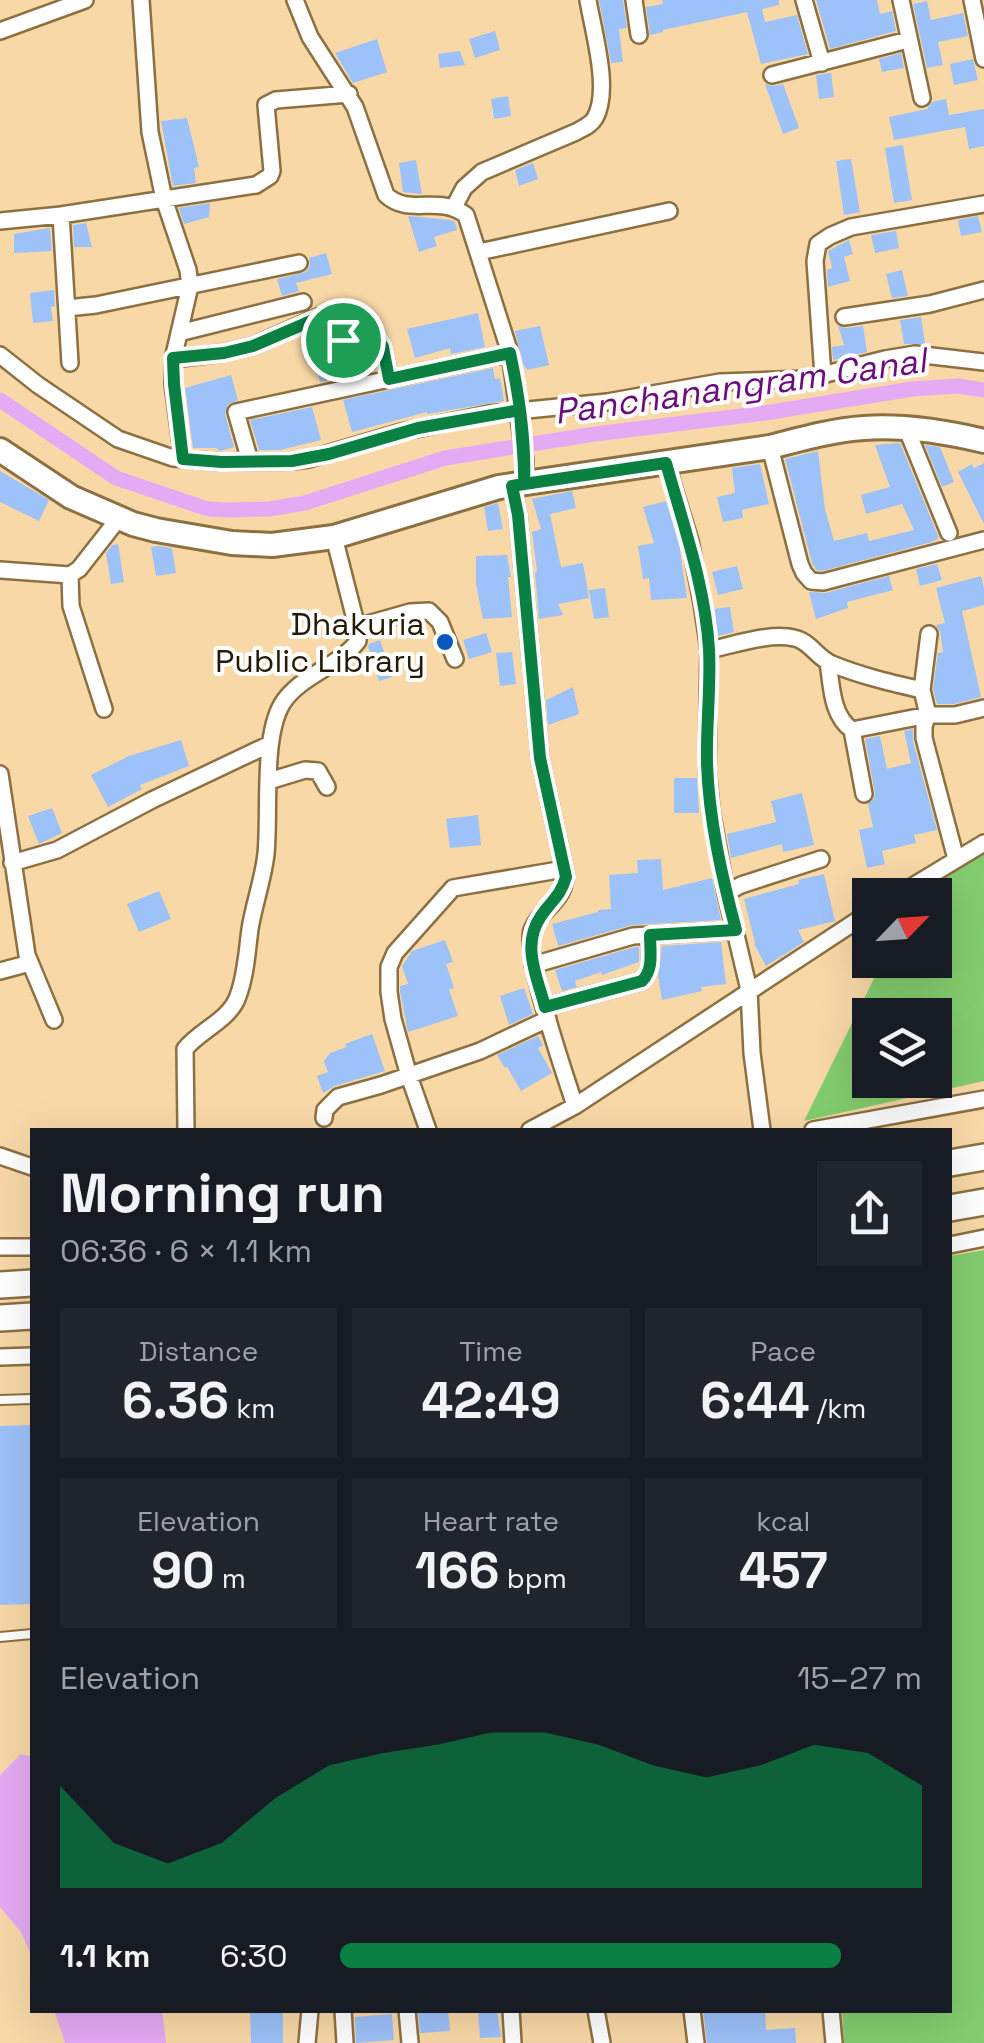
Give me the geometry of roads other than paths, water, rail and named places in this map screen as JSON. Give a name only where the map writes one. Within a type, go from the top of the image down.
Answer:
[{"type":"main road","points":[[952,1163],[984,1157]]},
{"type":"main road","points":[[952,1208],[984,1202]]},
{"type":"main road","points":[[0,1285],[30,1283]]},
{"type":"main road","points":[[0,1318],[30,1316]]},
{"type":"street","points":[[0,31],[85,0]]},
{"type":"street","points":[[141,0],[150,132],[164,199],[190,286],[173,358],[183,459]]},
{"type":"street","points":[[296,0],[310,37],[349,94],[386,195],[405,206],[440,204],[454,206],[466,214],[510,353],[520,419],[518,515],[540,758],[566,877],[561,893],[532,930],[530,947],[574,1106]]},
{"type":"street","points":[[454,206],[472,178],[576,132],[596,116],[602,80],[588,0]]},
{"type":"street","points":[[634,0],[639,35]]},
{"type":"street","points":[[804,0],[822,63]]},
{"type":"street","points":[[900,0],[922,98]]},
{"type":"street","points":[[972,0],[984,59]]},
{"type":"street","points":[[772,74],[908,40]]},
{"type":"street","points":[[0,221],[256,185],[265,181],[272,170],[266,105],[276,100],[349,94]]},
{"type":"street","points":[[823,376],[818,244],[851,228],[984,204]]},
{"type":"street","points":[[479,252],[669,211]]},
{"type":"street","points":[[61,215],[70,363]]},
{"type":"street","points":[[67,308],[299,263]]},
{"type":"street","points":[[844,318],[930,304],[984,290]]},
{"type":"street","points":[[178,333],[303,302]]},
{"type":"street","points":[[173,358],[253,346],[318,318],[324,320],[334,339],[374,333],[383,347],[389,379]]},
{"type":"street","points":[[250,461],[236,412],[510,353]]},
{"type":"street","points":[[0,355],[118,438],[183,459],[250,461],[309,458],[401,432],[520,419],[720,382],[823,376],[915,354],[984,362]]},
{"type":"street","points":[[0,450],[71,497],[119,518],[156,530],[232,543],[272,545],[334,537],[520,477],[666,463],[866,428],[943,433],[984,441]]},
{"type":"street","points":[[907,430],[949,533]]},
{"type":"street","points":[[770,446],[800,564],[811,581],[824,582],[984,540]]},
{"type":"street","points":[[666,463],[690,541],[709,650],[707,768],[726,894],[749,990],[762,1128]]},
{"type":"street","points":[[0,570],[70,575],[119,518]]},
{"type":"street","points":[[186,1128],[185,1049],[238,999],[266,858],[270,744],[280,708],[290,694],[348,653],[358,641],[334,537]]},
{"type":"street","points":[[70,575],[71,606],[104,709]]},
{"type":"street","points":[[357,627],[410,612],[429,611],[440,622],[455,658]]},
{"type":"street","points":[[929,634],[922,690],[928,715],[924,738],[956,859]]},
{"type":"street","points":[[709,650],[774,637],[794,638],[806,643],[828,663],[922,690]]},
{"type":"street","points":[[828,663],[837,713],[852,730],[864,794]]},
{"type":"street","points":[[852,730],[984,708]]},
{"type":"street","points":[[12,863],[56,850],[270,744]]},
{"type":"street","points":[[269,780],[305,770],[318,771],[327,787]]},
{"type":"street","points":[[0,774],[27,955],[54,1020]]},
{"type":"street","points":[[925,878],[984,843]]},
{"type":"street","points":[[726,894],[741,885],[821,859]]},
{"type":"street","points":[[427,1128],[393,1019],[388,967],[400,946],[453,888],[564,870]]},
{"type":"street","points":[[534,1128],[574,1106],[852,924]]},
{"type":"street","points":[[534,965],[615,940],[736,930]]},
{"type":"street","points":[[324,1118],[325,1110],[338,1097],[480,1051],[547,1013],[642,981],[650,968],[650,935]]},
{"type":"street","points":[[0,971],[30,963]]},
{"type":"street","points":[[824,1128],[984,1099]]},
{"type":"street","points":[[0,1156],[30,1166]]},
{"type":"street","points":[[952,1245],[984,1238]]},
{"type":"street","points":[[0,1248],[30,1247]]},
{"type":"street","points":[[0,1357],[30,1356]]},
{"type":"street","points":[[307,2043],[310,2013]]},
{"type":"street","points":[[344,2013],[345,2043]]},
{"type":"street","points":[[408,2013],[410,2043]]},
{"type":"street","points":[[511,2013],[513,2043]]},
{"type":"street","points":[[597,2013],[602,2043]]},
{"type":"street","points":[[692,2013],[696,2043]]},
{"type":"street","points":[[831,2013],[834,2043]]},
{"type":"lane","points":[[0,1400],[30,1399]]},
{"type":"lane","points":[[0,1637],[30,1634]]},
{"type":"waterway","name":"Panchanangram Canal","points":[[0,400],[116,478],[208,509],[227,510],[305,503],[445,458],[595,434],[765,413],[912,389],[958,386],[984,390]]},
{"type":"place","name":"Dhakuria Public Library","points":[[445,642]]}]
